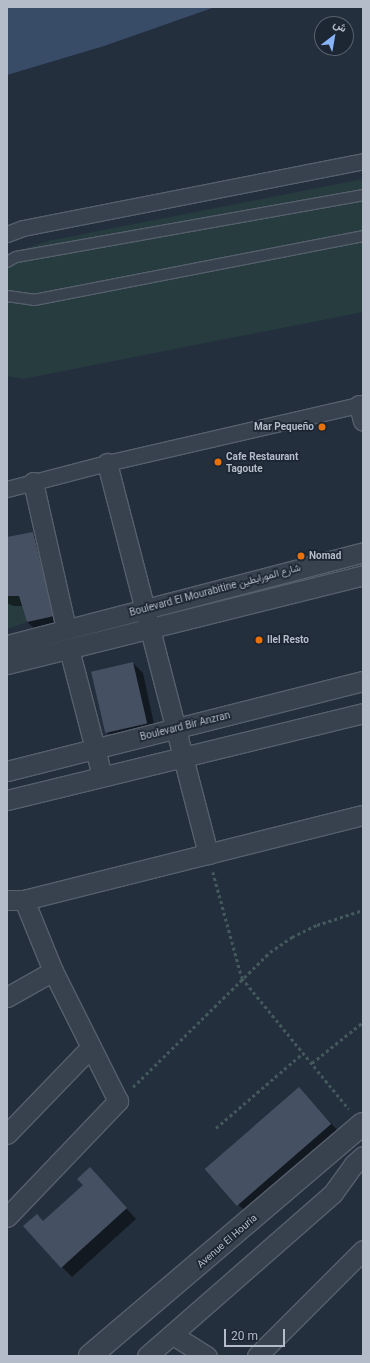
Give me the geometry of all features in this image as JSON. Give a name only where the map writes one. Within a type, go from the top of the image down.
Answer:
[{"type":"street","points":[[7,234],[23,228],[363,161]]},
{"type":"street","points":[[7,489],[107,463],[361,413]]},
{"type":"street","points":[[107,463],[143,608],[184,755],[208,854]]},
{"type":"street","points":[[33,482],[66,628]]},
{"type":"street","name":"Boulevard El Mourabitine شارع المورابطين","points":[[7,645],[66,628],[363,552]]},
{"type":"street","name":"Boulevard El Mourabitine شارع المورابطين","points":[[7,664],[149,630],[363,575]]},
{"type":"street","points":[[69,649],[102,776]]},
{"type":"street","name":"Boulevard Bir Anzran","points":[[7,771],[363,681]]},
{"type":"street","points":[[7,800],[184,755],[363,713]]},
{"type":"street","points":[[7,1217],[118,1101],[15,900],[363,815]]},
{"type":"street","points":[[7,997],[52,971]]},
{"type":"street","points":[[7,1134],[91,1047]]},
{"type":"street","name":"Avenue El Houria","points":[[90,1356],[362,1124]]},
{"type":"street","points":[[147,1356],[333,1193],[353,1165],[363,1156]]},
{"type":"street","points":[[257,1356],[363,1250]]},
{"type":"street","points":[[173,1334],[208,1356]]},
{"type":"lane","points":[[7,262],[16,257],[363,196]]},
{"type":"lane","points":[[7,296],[34,300],[363,236]]},
{"type":"path","points":[[208,854],[242,978],[362,1124]]},
{"type":"path","points":[[118,1101],[175,1047],[242,978],[270,952],[317,925],[363,910]]},
{"type":"path","points":[[312,1063],[363,1022]]},
{"type":"path","points":[[216,1128],[304,1053]]},
{"type":"green space","points":[[363,179],[363,312],[23,379],[7,376],[7,254],[48,241]]},
{"type":"green space","points":[[7,596],[19,596],[27,622],[7,629]]},
{"type":"water","points":[[7,7],[215,7],[104,46],[7,75]]},
{"type":"building","points":[[33,532],[54,616],[27,622],[19,596],[7,596],[7,537]]},
{"type":"building","points":[[133,662],[147,723],[105,733],[91,672]]},
{"type":"building","points":[[299,1087],[331,1124],[237,1206],[205,1169]]},
{"type":"building","points":[[90,1167],[127,1208],[61,1268],[23,1226],[37,1214],[43,1221],[83,1185],[77,1179]]},
{"type":"place","name":"Mar Pequeño","points":[[322,427]]},
{"type":"place","name":"Cafe Restaurant Tagoute","points":[[218,462]]},
{"type":"place","name":"Nomad","points":[[301,556]]},
{"type":"place","name":"Ilel Resto","points":[[259,640]]}]
